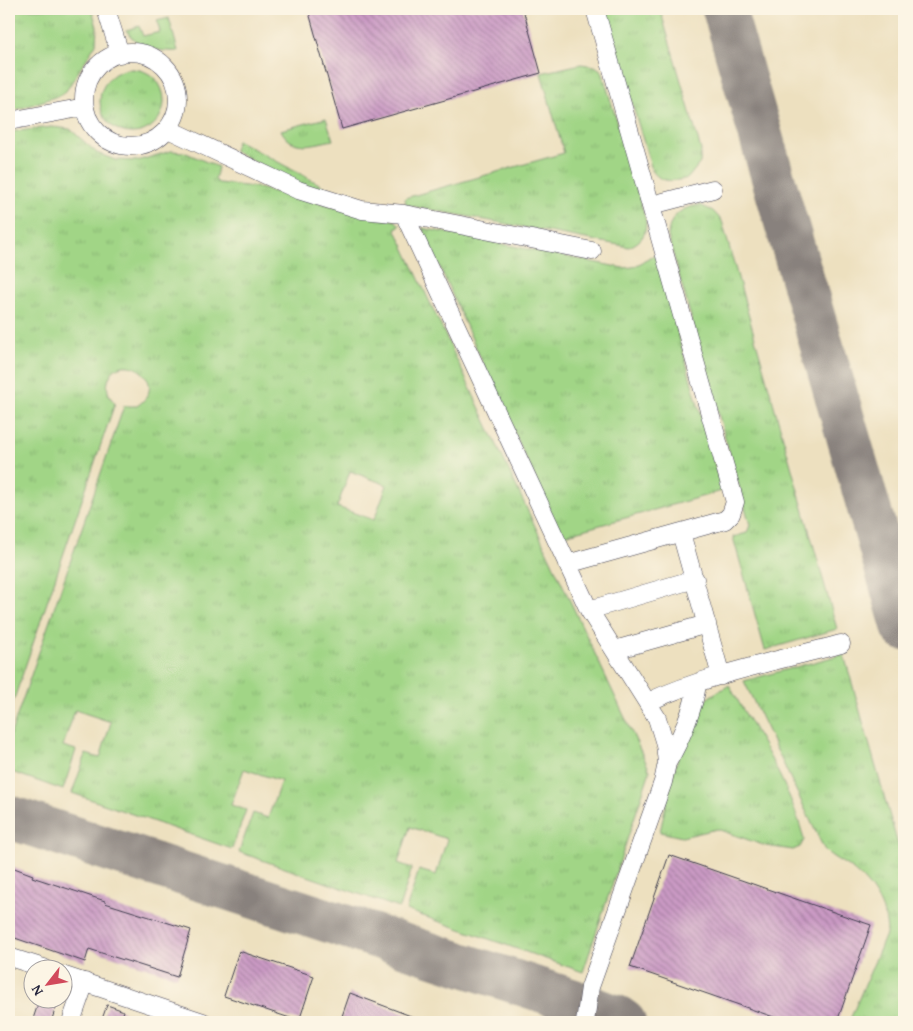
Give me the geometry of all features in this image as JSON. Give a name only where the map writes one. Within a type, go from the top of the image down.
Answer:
[{"type":"street","points":[[106,9],[120,54]]},
{"type":"street","points":[[567,564],[725,520],[731,514],[735,502],[595,9]]},
{"type":"street","points":[[130,53],[151,57],[164,66],[173,79],[178,100],[173,120],[168,129],[146,144],[130,146],[119,145],[109,141],[93,126],[85,107],[86,87],[95,70],[110,58],[120,54],[130,53]]},
{"type":"street","points":[[9,121],[85,107]]},
{"type":"street","points":[[168,129],[298,190],[362,210],[404,214],[592,251]]},
{"type":"street","points":[[652,205],[713,189]]},
{"type":"street","points":[[404,214],[589,610],[648,702],[661,729],[666,762],[663,782],[590,987],[585,1022]]},
{"type":"street","points":[[681,533],[721,676]]},
{"type":"street","points":[[589,610],[695,579]]},
{"type":"street","points":[[615,650],[707,624]]},
{"type":"street","points":[[648,702],[672,691],[721,676],[841,644]]},
{"type":"street","points":[[666,762],[677,746],[689,710],[695,700],[697,684]]},
{"type":"street","points":[[9,957],[22,961]]},
{"type":"street","points":[[72,977],[203,1022]]},
{"type":"street","points":[[71,1022],[85,982]]},
{"type":"green space","points":[[9,9],[92,9],[97,27],[96,44],[66,91],[61,95],[12,111],[9,111]]},
{"type":"green space","points":[[604,9],[660,9],[701,150],[700,163],[688,178],[663,179],[659,178],[652,170]]},
{"type":"green space","points":[[169,18],[178,51],[163,51],[149,48],[136,41],[126,30],[139,26],[143,36],[160,32],[157,21]]},
{"type":"green space","points":[[581,64],[595,66],[602,71],[646,221],[644,234],[637,242],[629,247],[406,205],[405,198],[564,153],[541,73]]},
{"type":"green space","points":[[126,69],[138,69],[155,78],[162,89],[164,101],[162,113],[155,124],[138,133],[126,133],[114,128],[105,119],[100,107],[100,95],[105,83],[114,74]]},
{"type":"green space","points":[[326,118],[333,140],[304,145],[297,144],[286,137],[281,130]]},
{"type":"green space","points":[[52,127],[70,129],[97,153],[115,160],[137,161],[171,151],[184,152],[218,167],[215,180],[219,183],[254,187],[396,221],[400,226],[395,228],[650,771],[583,972],[406,910],[419,870],[436,875],[447,839],[410,827],[398,863],[412,868],[399,908],[239,852],[253,813],[268,818],[281,781],[244,769],[231,805],[246,810],[232,849],[72,793],[86,754],[100,758],[111,722],[75,710],[63,746],[76,750],[63,790],[9,771],[9,739],[124,406],[137,406],[147,396],[149,386],[147,378],[131,366],[122,366],[114,371],[108,381],[108,393],[115,403],[9,714],[9,132]],"holes":[[[350,471],[387,485],[374,520],[337,507]]]},
{"type":"green space","points":[[237,140],[336,193],[310,188],[270,170],[234,150]]},
{"type":"green space","points":[[700,205],[713,211],[722,221],[837,629],[765,650],[733,537],[747,533],[750,525],[668,236],[671,223],[677,214],[687,208]]},
{"type":"green space","points":[[422,228],[623,268],[633,267],[656,255],[722,491],[561,536]]},
{"type":"green space","points":[[844,655],[904,866],[904,1022],[849,1022],[887,932],[884,914],[877,897],[866,882],[852,869],[824,849],[744,681]]},
{"type":"green space","points":[[729,685],[772,760],[791,799],[804,840],[800,847],[793,850],[766,846],[717,829],[682,837],[660,832],[677,763],[689,727],[706,700]]},
{"type":"building","points":[[308,9],[523,9],[541,73],[342,129]]},
{"type":"building","points":[[669,855],[871,925],[837,1022],[788,1022],[630,967]]},
{"type":"building","points":[[9,866],[33,875],[32,877],[105,901],[105,903],[191,930],[177,977],[89,949],[85,962],[9,936]]},
{"type":"building","points":[[239,951],[314,976],[299,1021],[224,996]]},
{"type":"building","points":[[350,993],[424,1021],[424,1022],[340,1022]]},
{"type":"building","points":[[107,1005],[124,1011],[120,1022],[101,1022]]},
{"type":"building","points":[[37,1008],[56,1008],[51,1022],[32,1022]]},
{"type":"taxiway","points":[[724,9],[904,629]]},
{"type":"taxiway","points":[[9,817],[574,1001],[617,1017],[624,1022]]}]
